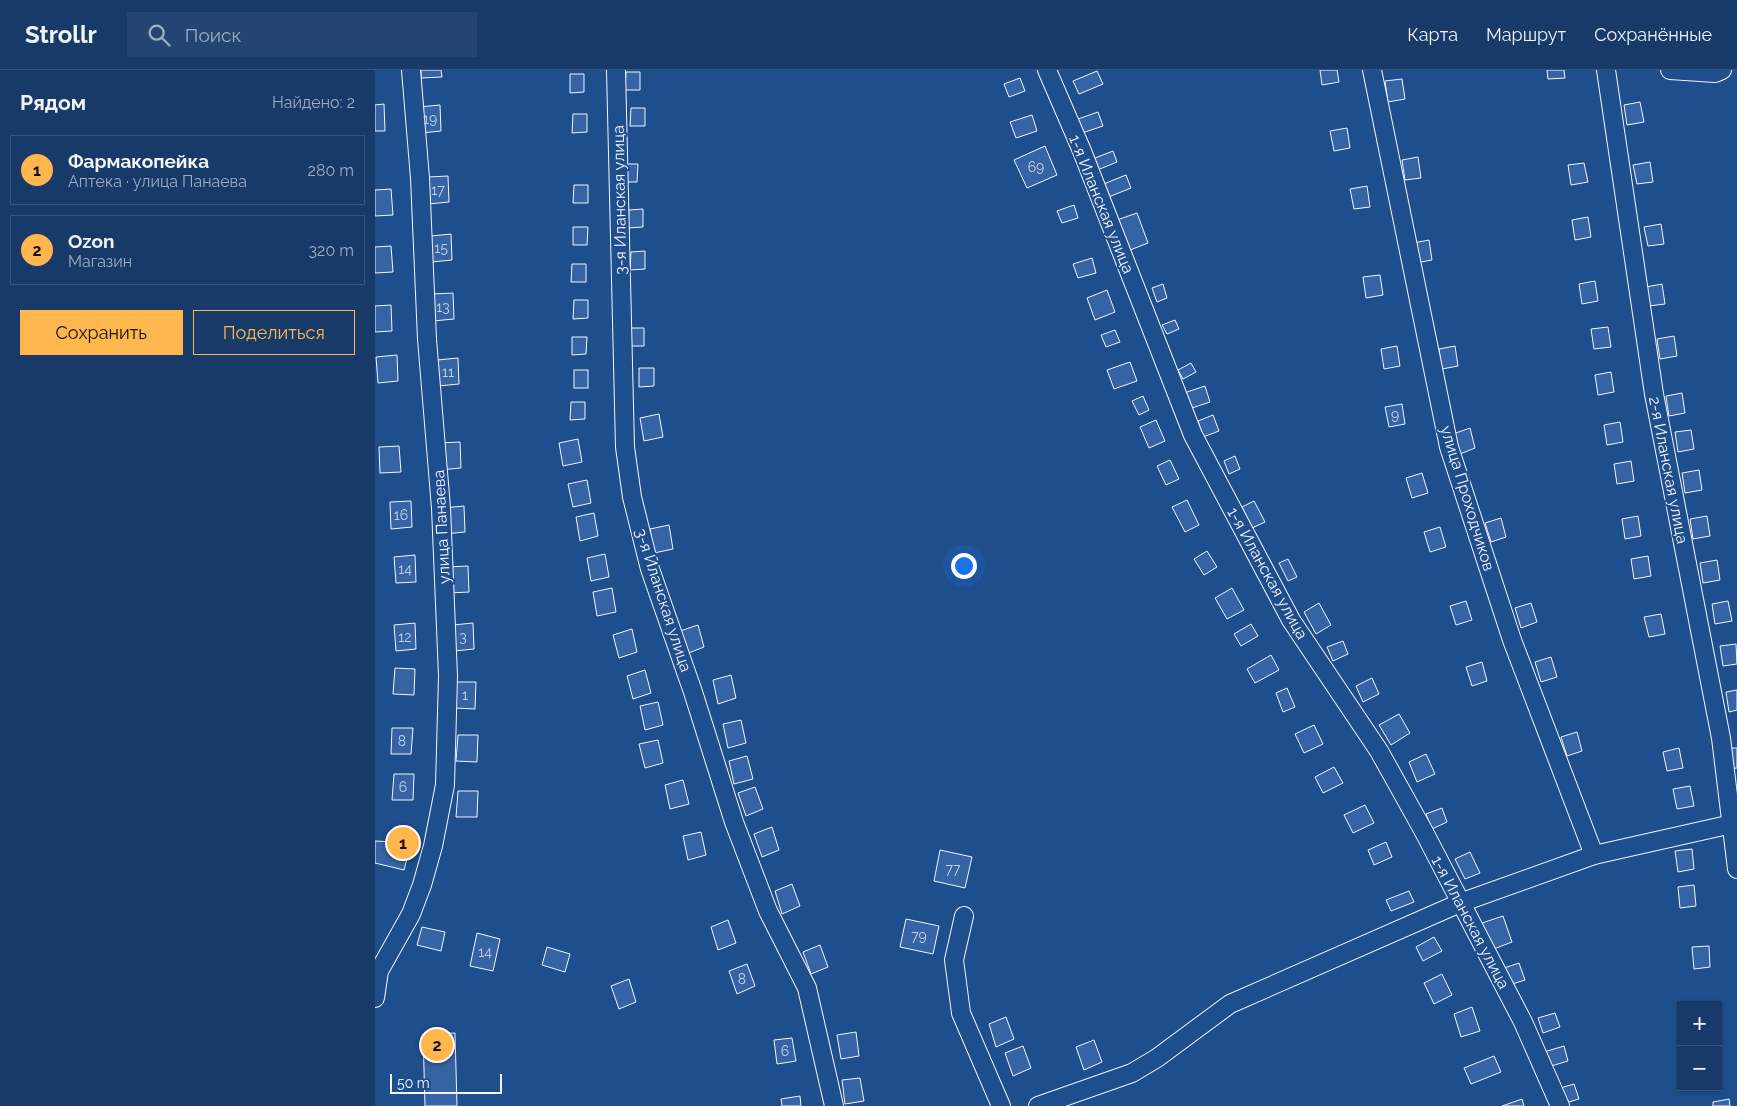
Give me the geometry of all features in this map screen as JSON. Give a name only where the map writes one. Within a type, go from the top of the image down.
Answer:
[{"type":"street","name":"улица Панаева","points":[[377,963],[411,914],[433,846],[445,776],[448,676],[441,508],[427,339],[420,178],[411,70]]},
{"type":"street","name":"3-я Иланская улица","points":[[616,70],[625,447],[632,496],[650,569],[693,692],[734,822],[768,911],[807,988],[834,1106]]},
{"type":"street","name":"1-я Иланская улица","points":[[1047,70],[1193,435],[1291,620],[1379,751],[1523,1022],[1560,1106]]},
{"type":"street","name":"улица Проходчиков","points":[[1372,70],[1449,447],[1512,640],[1594,855]]},
{"type":"street","name":"2-я Иланская улица","points":[[1606,70],[1654,394],[1721,738],[1737,869]]},
{"type":"street","points":[[1670,70],[1715,73],[1721,70]]},
{"type":"street","points":[[1038,1106],[1132,1073],[1157,1058],[1230,1004],[1460,903],[1594,855],[1732,824]]},
{"type":"street","points":[[964,916],[954,960],[961,1013],[1001,1106]]},
{"type":"street","points":[[375,998],[377,963]]},
{"type":"building","points":[[421,70],[441,70],[442,77],[421,78]]},
{"type":"building","points":[[1320,70],[1337,70],[1339,82],[1322,85]]},
{"type":"building","points":[[1547,70],[1564,70],[1565,78],[1548,79]]},
{"type":"building","points":[[1097,71],[1103,84],[1079,94],[1073,81]]},
{"type":"building","points":[[626,72],[640,72],[640,90],[625,90]]},
{"type":"building","points":[[570,74],[584,74],[584,92],[570,93]]},
{"type":"building","points":[[1020,78],[1025,91],[1009,97],[1004,84]]},
{"type":"building","points":[[1402,79],[1405,99],[1388,102],[1385,81]]},
{"type":"building","points":[[1640,102],[1644,122],[1627,125],[1624,105]]},
{"type":"building","points":[[384,104],[385,131],[375,131],[375,105]]},
{"type":"building","points":[[440,105],[441,131],[421,133],[419,107]]},
{"type":"building","points":[[631,108],[645,108],[645,126],[630,126]]},
{"type":"building","points":[[1098,112],[1103,126],[1082,133],[1078,119]]},
{"type":"building","points":[[573,114],[587,114],[587,132],[572,133]]},
{"type":"building","points":[[1032,115],[1037,131],[1016,138],[1010,122]]},
{"type":"building","points":[[1347,128],[1350,148],[1334,151],[1330,131]]},
{"type":"building","points":[[1045,146],[1057,175],[1027,188],[1014,160]]},
{"type":"building","points":[[1113,151],[1117,162],[1095,171],[1090,160]]},
{"type":"building","points":[[1418,157],[1421,178],[1405,180],[1402,160]]},
{"type":"building","points":[[1650,162],[1653,182],[1637,184],[1633,165]]},
{"type":"building","points":[[1584,163],[1588,182],[1571,185],[1568,165]]},
{"type":"building","points":[[624,164],[638,164],[637,182],[623,182]]},
{"type":"building","points":[[1126,175],[1131,188],[1106,198],[1101,185]]},
{"type":"building","points":[[448,176],[449,202],[429,204],[428,177]]},
{"type":"building","points":[[574,185],[588,185],[588,203],[573,203]]},
{"type":"building","points":[[1367,186],[1370,207],[1354,209],[1350,189]]},
{"type":"building","points":[[391,189],[393,215],[375,216],[375,190]]},
{"type":"building","points":[[1074,205],[1078,218],[1062,223],[1057,211]]},
{"type":"building","points":[[643,209],[643,227],[628,228],[629,210]]},
{"type":"building","points":[[1137,213],[1148,243],[1125,252],[1114,221]]},
{"type":"building","points":[[1588,217],[1591,237],[1575,240],[1572,220]]},
{"type":"building","points":[[1661,224],[1664,244],[1648,246],[1644,227]]},
{"type":"building","points":[[573,227],[588,227],[587,245],[573,245]]},
{"type":"building","points":[[451,234],[452,260],[432,262],[431,236]]},
{"type":"building","points":[[1429,240],[1432,260],[1416,263],[1413,243]]},
{"type":"building","points":[[391,246],[393,272],[375,273],[375,247]]},
{"type":"building","points":[[645,251],[645,269],[630,270],[631,252]]},
{"type":"building","points":[[1092,258],[1096,273],[1078,278],[1073,264]]},
{"type":"building","points":[[572,264],[586,264],[586,282],[571,282]]},
{"type":"building","points":[[1380,275],[1383,295],[1366,298],[1363,277]]},
{"type":"building","points":[[1595,281],[1598,301],[1582,304],[1579,284]]},
{"type":"building","points":[[1163,284],[1167,298],[1157,302],[1152,288]]},
{"type":"building","points":[[1662,284],[1665,304],[1649,306],[1646,287]]},
{"type":"building","points":[[1107,290],[1115,312],[1095,320],[1087,298]]},
{"type":"building","points":[[453,293],[454,319],[433,321],[432,294]]},
{"type":"building","points":[[574,300],[588,300],[588,318],[573,319]]},
{"type":"building","points":[[391,305],[392,331],[375,332],[375,306]]},
{"type":"building","points":[[1175,320],[1179,329],[1167,334],[1162,325]]},
{"type":"building","points":[[1608,327],[1611,347],[1594,349],[1591,329]]},
{"type":"building","points":[[630,328],[644,328],[644,346],[629,346]]},
{"type":"building","points":[[1115,330],[1120,342],[1106,347],[1101,335]]},
{"type":"building","points":[[1674,336],[1677,356],[1660,359],[1657,339]]},
{"type":"building","points":[[572,337],[587,337],[586,354],[572,355]]},
{"type":"building","points":[[1397,346],[1400,366],[1384,369],[1381,349]]},
{"type":"building","points":[[1455,346],[1458,366],[1442,369],[1439,349]]},
{"type":"building","points":[[397,355],[398,381],[378,383],[376,357]]},
{"type":"building","points":[[458,358],[459,384],[438,386],[437,360]]},
{"type":"building","points":[[1130,362],[1137,381],[1114,389],[1107,370]]},
{"type":"building","points":[[1191,363],[1196,372],[1183,379],[1178,370]]},
{"type":"building","points":[[639,368],[654,368],[654,386],[639,387]]},
{"type":"building","points":[[574,370],[588,370],[588,388],[574,388]]},
{"type":"building","points":[[1611,372],[1614,392],[1598,395],[1595,375]]},
{"type":"building","points":[[1205,386],[1210,402],[1189,409],[1184,393]]},
{"type":"building","points":[[1682,393],[1685,413],[1669,416],[1666,396]]},
{"type":"building","points":[[1143,396],[1149,410],[1139,415],[1132,401]]},
{"type":"building","points":[[571,402],[585,402],[585,419],[570,420]]},
{"type":"building","points":[[1402,404],[1405,424],[1389,427],[1385,407]]},
{"type":"building","points":[[659,414],[663,437],[644,441],[640,418]]},
{"type":"building","points":[[1213,415],[1219,431],[1203,437],[1198,421]]},
{"type":"building","points":[[1156,420],[1165,441],[1149,448],[1140,427]]},
{"type":"building","points":[[1620,422],[1623,442],[1607,445],[1604,425]]},
{"type":"building","points":[[1470,428],[1475,448],[1460,454],[1453,434]]},
{"type":"building","points":[[1691,430],[1694,449],[1678,452],[1675,432]]},
{"type":"building","points":[[578,439],[582,462],[563,466],[559,443]]},
{"type":"building","points":[[460,442],[461,468],[440,470],[439,443]]},
{"type":"building","points":[[399,446],[401,472],[380,473],[379,447]]},
{"type":"building","points":[[1235,456],[1240,469],[1229,474],[1224,461]]},
{"type":"building","points":[[1170,460],[1179,479],[1166,485],[1157,466]]},
{"type":"building","points":[[1631,461],[1634,481],[1617,484],[1614,464]]},
{"type":"building","points":[[1699,470],[1702,490],[1685,493],[1682,473]]},
{"type":"building","points":[[1422,473],[1428,493],[1412,498],[1406,478]]},
{"type":"building","points":[[587,480],[591,503],[573,507],[568,484]]},
{"type":"building","points":[[1187,500],[1199,525],[1185,532],[1172,507]]},
{"type":"building","points":[[411,501],[412,527],[391,529],[390,502]]},
{"type":"building","points":[[1254,501],[1265,522],[1252,528],[1242,507]]},
{"type":"building","points":[[464,506],[465,532],[444,534],[443,508]]},
{"type":"building","points":[[594,513],[598,536],[580,541],[576,517]]},
{"type":"building","points":[[1638,516],[1641,536],[1625,539],[1622,519]]},
{"type":"building","points":[[1707,516],[1710,536],[1693,539],[1690,519]]},
{"type":"building","points":[[1501,518],[1506,537],[1491,542],[1485,523]]},
{"type":"building","points":[[669,525],[673,549],[654,553],[650,529]]},
{"type":"building","points":[[1440,527],[1446,547],[1430,552],[1424,532]]},
{"type":"building","points":[[1207,551],[1217,567],[1204,575],[1194,559]]},
{"type":"building","points":[[605,554],[609,577],[591,581],[587,558]]},
{"type":"building","points":[[415,555],[416,582],[396,583],[394,557]]},
{"type":"building","points":[[1648,556],[1651,576],[1634,579],[1631,559]]},
{"type":"building","points":[[1288,559],[1297,577],[1288,581],[1279,563]]},
{"type":"building","points":[[1717,560],[1720,580],[1703,583],[1700,563]]},
{"type":"building","points":[[468,566],[469,592],[449,593],[448,567]]},
{"type":"building","points":[[612,588],[616,612],[597,616],[593,592]]},
{"type":"building","points":[[1232,588],[1244,610],[1227,619],[1215,598]]},
{"type":"building","points":[[1466,601],[1472,620],[1456,625],[1450,606]]},
{"type":"building","points":[[1728,601],[1732,621],[1715,624],[1712,604]]},
{"type":"building","points":[[1319,603],[1331,625],[1316,634],[1304,612]]},
{"type":"building","points":[[1531,603],[1537,622],[1521,628],[1515,608]]},
{"type":"building","points":[[1661,614],[1665,634],[1649,637],[1644,617]]},
{"type":"building","points":[[415,623],[416,649],[396,651],[394,625]]},
{"type":"building","points":[[473,623],[474,649],[454,651],[453,625]]},
{"type":"building","points":[[1251,624],[1258,636],[1241,646],[1234,634]]},
{"type":"building","points":[[698,625],[704,647],[686,654],[680,631]]},
{"type":"building","points":[[632,629],[637,652],[619,658],[613,635]]},
{"type":"building","points":[[1343,641],[1348,654],[1333,661],[1327,647]]},
{"type":"building","points":[[1736,644],[1737,664],[1723,666],[1720,646]]},
{"type":"building","points":[[1271,655],[1279,670],[1255,683],[1247,669]]},
{"type":"building","points":[[1551,657],[1557,677],[1541,682],[1535,662]]},
{"type":"building","points":[[1482,662],[1487,681],[1472,686],[1466,667]]},
{"type":"building","points":[[395,668],[415,669],[414,695],[393,694]]},
{"type":"building","points":[[645,670],[651,693],[633,699],[627,676]]},
{"type":"building","points":[[731,675],[736,698],[718,704],[713,680]]},
{"type":"building","points":[[1372,678],[1379,694],[1363,702],[1356,686]]},
{"type":"building","points":[[456,682],[476,682],[475,709],[454,708]]},
{"type":"building","points":[[1287,688],[1295,707],[1283,712],[1276,693]]},
{"type":"building","points":[[1737,690],[1737,710],[1729,712],[1726,692]]},
{"type":"building","points":[[658,702],[663,725],[645,730],[640,706]]},
{"type":"building","points":[[1399,714],[1410,733],[1391,745],[1379,725]]},
{"type":"building","points":[[741,720],[746,743],[728,748],[723,724]]},
{"type":"building","points":[[1314,725],[1323,744],[1304,753],[1295,734]]},
{"type":"building","points":[[392,728],[413,728],[411,754],[391,754]]},
{"type":"building","points":[[1577,732],[1582,751],[1567,756],[1561,737]]},
{"type":"building","points":[[458,735],[478,735],[477,762],[456,761]]},
{"type":"building","points":[[658,740],[663,763],[645,768],[639,744]]},
{"type":"building","points":[[1679,748],[1683,768],[1667,771],[1663,752]]},
{"type":"building","points":[[1728,748],[1737,748],[1737,768],[1730,769]]},
{"type":"building","points":[[1426,754],[1435,774],[1417,782],[1409,762]]},
{"type":"building","points":[[747,756],[753,779],[734,784],[729,761]]},
{"type":"building","points":[[1334,767],[1343,783],[1323,793],[1315,777]]},
{"type":"building","points":[[394,774],[414,774],[413,800],[392,800]]},
{"type":"building","points":[[683,780],[689,804],[670,809],[665,785]]},
{"type":"building","points":[[1690,786],[1694,806],[1677,809],[1673,789]]},
{"type":"building","points":[[755,787],[763,809],[746,816],[738,793]]},
{"type":"building","points":[[458,791],[478,791],[477,817],[456,817]]},
{"type":"building","points":[[1365,805],[1374,823],[1353,833],[1344,815]]},
{"type":"building","points":[[1442,808],[1447,822],[1432,829],[1426,814]]},
{"type":"building","points":[[772,827],[779,850],[762,857],[754,834]]},
{"type":"building","points":[[701,832],[706,855],[688,860],[683,836]]},
{"type":"building","points":[[375,841],[411,843],[404,870],[375,863]]},
{"type":"building","points":[[1386,842],[1392,857],[1374,865],[1368,850]]},
{"type":"building","points":[[1692,849],[1694,869],[1678,872],[1675,851]]},
{"type":"building","points":[[940,850],[972,857],[965,888],[934,881]]},
{"type":"building","points":[[1470,852],[1480,873],[1465,879],[1455,859]]},
{"type":"building","points":[[792,884],[800,906],[782,914],[775,891]]},
{"type":"building","points":[[1694,885],[1696,906],[1680,908],[1678,887]]},
{"type":"building","points":[[1409,891],[1414,902],[1391,911],[1386,900]]},
{"type":"building","points":[[1503,916],[1512,942],[1491,950],[1482,923]]},
{"type":"building","points":[[906,919],[939,926],[933,954],[900,947]]},
{"type":"building","points":[[728,920],[736,943],[718,950],[711,927]]},
{"type":"building","points":[[422,927],[445,932],[441,951],[417,945]]},
{"type":"building","points":[[477,933],[500,939],[493,971],[470,966]]},
{"type":"building","points":[[1434,937],[1442,951],[1423,961],[1416,947]]},
{"type":"building","points":[[820,945],[828,967],[811,974],[803,952]]},
{"type":"building","points":[[1709,946],[1710,967],[1694,969],[1692,947]]},
{"type":"building","points":[[547,947],[570,954],[565,972],[542,965]]},
{"type":"building","points":[[1519,963],[1525,980],[1509,985],[1504,968]]},
{"type":"building","points":[[747,964],[755,986],[737,994],[729,971]]},
{"type":"building","points":[[1442,974],[1452,995],[1434,1004],[1424,983]]},
{"type":"building","points":[[629,979],[636,1002],[619,1009],[611,986]]},
{"type":"building","points":[[1472,1007],[1480,1031],[1461,1037],[1454,1014]]},
{"type":"building","points":[[1555,1013],[1560,1027],[1543,1033],[1538,1018]]},
{"type":"building","points":[[1006,1017],[1014,1039],[996,1047],[989,1024]]},
{"type":"building","points":[[856,1032],[859,1056],[841,1059],[837,1035]]},
{"type":"building","points":[[455,1033],[457,1106],[425,1106],[423,1034]]},
{"type":"building","points":[[792,1038],[796,1061],[777,1064],[774,1040]]},
{"type":"building","points":[[1094,1040],[1102,1062],[1084,1070],[1076,1047]]},
{"type":"building","points":[[1023,1046],[1031,1068],[1013,1076],[1005,1053]]},
{"type":"building","points":[[1564,1046],[1568,1061],[1548,1067],[1544,1052]]},
{"type":"building","points":[[1494,1056],[1501,1072],[1471,1084],[1464,1068]]},
{"type":"building","points":[[860,1078],[864,1101],[845,1104],[842,1080]]},
{"type":"building","points":[[1574,1084],[1579,1099],[1562,1104],[1557,1089]]},
{"type":"building","points":[[800,1096],[801,1106],[782,1106],[781,1099]]},
{"type":"building","points":[[1522,1099],[1524,1106],[1502,1106]]},
{"type":"building","points":[[1729,1099],[1730,1106],[1713,1106],[1713,1102]]},
{"type":"place","name":"Фармакопейка","points":[[403,843]]},
{"type":"place","name":"Ozon","points":[[437,1045]]}]
